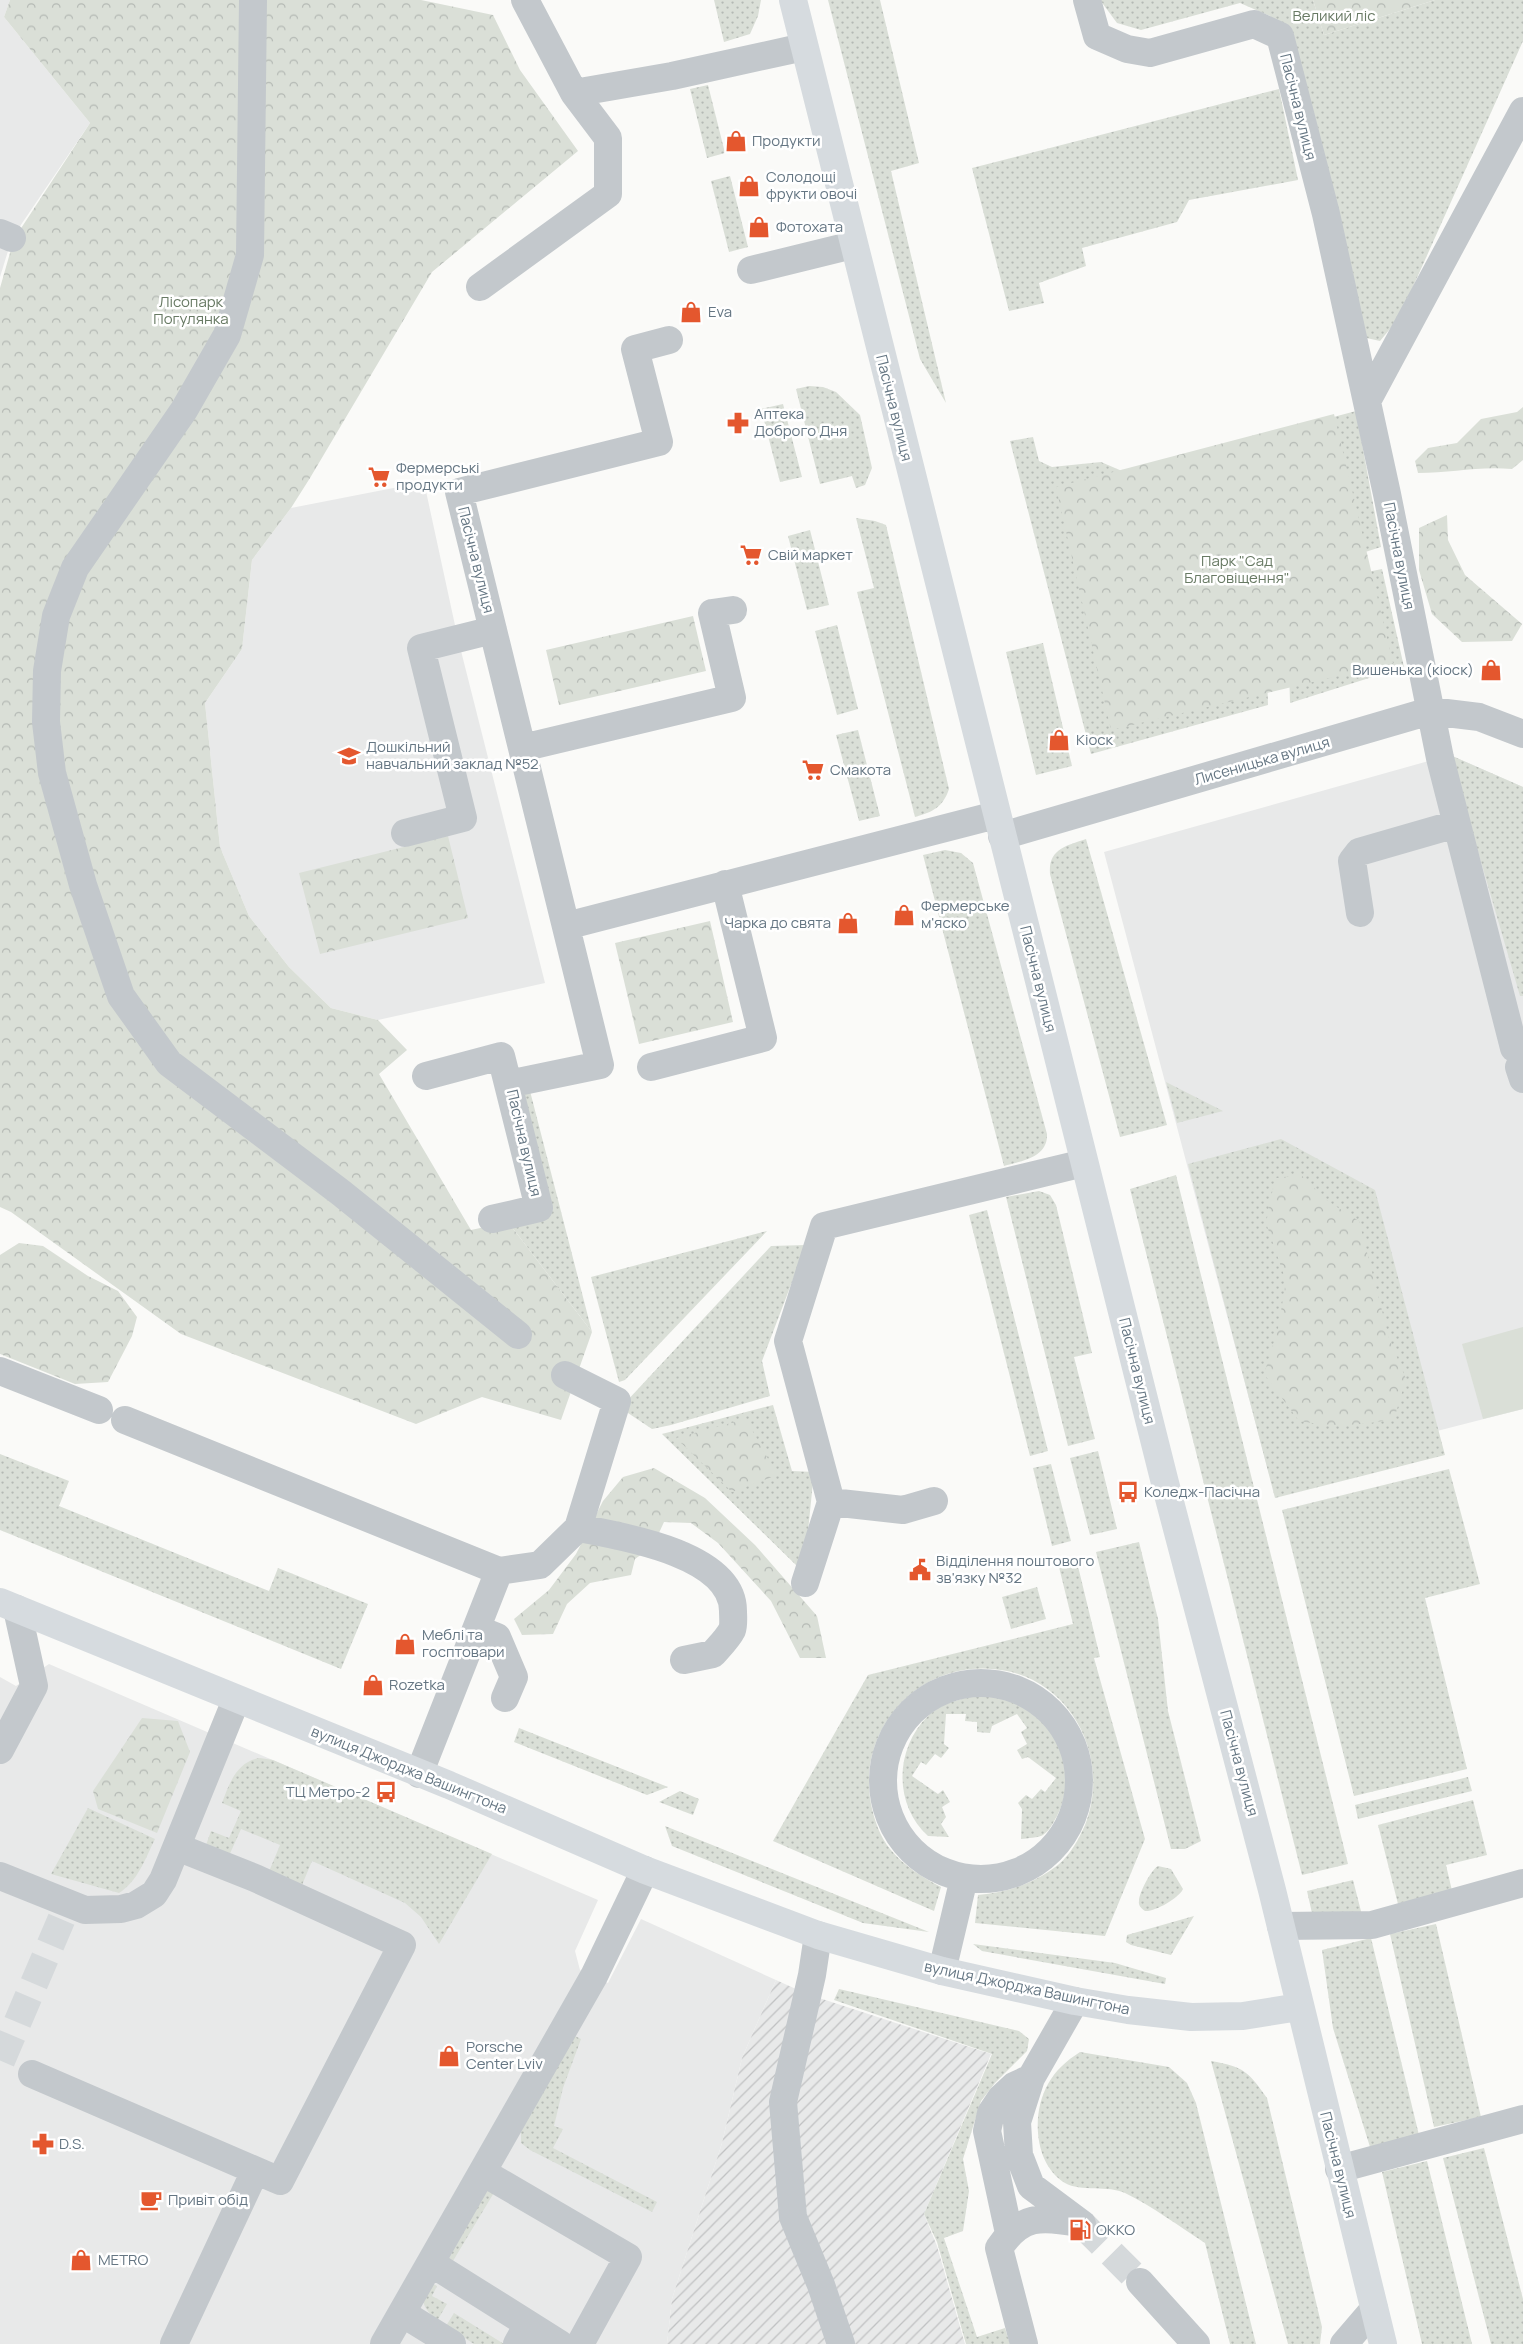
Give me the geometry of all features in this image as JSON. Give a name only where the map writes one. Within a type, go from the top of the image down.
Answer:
[{"type":"main road","name":"Пасічна вулиця","points":[[793,0],[1084,1163],[1281,1926],[1299,2007],[1383,2344]]},
{"type":"main road","name":"вулиця Джорджа Вашингтона","points":[[9,1606],[420,1774],[645,1870],[818,1935],[942,1971],[1076,2001],[1148,2013],[1191,2017],[1243,2016],[1299,2007]]},
{"type":"street","points":[[253,0],[250,255],[227,335],[184,410],[75,568],[56,616],[47,671],[46,705],[52,773],[83,885],[121,996],[169,1063],[355,1204],[518,1335]]},
{"type":"street","points":[[480,287],[608,194],[608,138],[574,93],[525,0]]},
{"type":"street","name":"Пасічна вулиця","points":[[1087,0],[1097,36],[1127,49],[1150,53],[1254,24],[1280,36],[1326,214],[1367,401],[1430,711],[1456,824],[1514,1015],[1519,1064]]},
{"type":"street","points":[[574,93],[672,76],[804,47]]},
{"type":"street","points":[[1367,401],[1523,111]]},
{"type":"street","points":[[751,270],[853,245]]},
{"type":"street","name":"Пасічна вулиця","points":[[492,1219],[539,1208],[508,1084],[600,1065],[459,492],[659,442],[635,349],[669,340]]},
{"type":"street","points":[[522,748],[732,698],[712,613],[733,610]]},
{"type":"street","points":[[404,833],[463,818],[421,648],[493,630]]},
{"type":"street","name":"Лисеницька вулиця","points":[[999,826],[1430,711],[1479,717],[1523,734]]},
{"type":"street","points":[[1360,913],[1352,861],[1359,852],[1456,824]]},
{"type":"street","points":[[566,926],[726,884],[999,826]]},
{"type":"street","points":[[651,1067],[763,1038],[726,884]]},
{"type":"street","points":[[426,1076],[501,1056],[508,1084]]},
{"type":"street","points":[[805,1583],[831,1502],[788,1341],[824,1226],[1084,1163]]},
{"type":"street","points":[[0,1371],[99,1410]]},
{"type":"street","points":[[125,1420],[499,1571],[540,1565],[578,1528],[617,1401],[565,1375]]},
{"type":"street","points":[[831,1502],[903,1510],[934,1501]]},
{"type":"street","points":[[578,1528],[633,1538],[684,1556],[720,1578],[733,1602],[733,1629],[713,1654],[684,1660]]},
{"type":"street","points":[[420,1774],[499,1571]]},
{"type":"street","points":[[0,1750],[34,1686],[9,1606]]},
{"type":"street","points":[[477,1629],[497,1637],[514,1677],[505,1698]]},
{"type":"street","points":[[970,1684],[1004,1685],[1033,1698],[1046,1707],[1062,1725],[1074,1746],[1080,1775],[1077,1804],[1066,1831],[1049,1853],[1022,1871],[975,1880],[964,1878],[948,1875],[922,1860],[902,1840],[888,1814],[883,1786],[885,1758],[895,1733],[912,1711],[939,1692],[970,1684]]},
{"type":"street","points":[[0,1876],[85,1910],[121,1909],[136,1905],[154,1894],[163,1880],[177,1847],[236,1700]]},
{"type":"street","points":[[32,2074],[280,2181],[402,1945],[255,1878],[177,1847]]},
{"type":"street","points":[[384,2344],[484,2173],[594,1976],[645,1870]]},
{"type":"street","points":[[942,1971],[964,1878]]},
{"type":"street","points":[[1281,1926],[1372,1925],[1523,1883]]},
{"type":"street","points":[[818,1935],[812,1974],[783,2102],[793,2217],[821,2285],[842,2344]]},
{"type":"street","points":[[1024,2344],[999,2248],[1009,2233],[1023,2223],[1040,2218],[1082,2224],[1032,2186],[1019,2154],[1017,2122],[1031,2078],[1076,2001]]},
{"type":"street","points":[[1009,2233],[986,2131],[991,2113],[1001,2098],[1014,2086],[1031,2078]]},
{"type":"street","points":[[1339,2169],[1523,2118]]},
{"type":"street","points":[[174,2344],[255,2171]]},
{"type":"street","points":[[484,2173],[628,2257],[580,2344]]},
{"type":"street","points":[[431,2263],[523,2334],[560,2344]]},
{"type":"street","points":[[1140,2282],[1196,2344]]},
{"type":"street","points":[[1344,2344],[1374,2309]]},
{"type":"street","points":[[402,2313],[452,2344]]},
{"type":"shaded area","points":[[0,0],[10,0],[4,17],[90,123],[12,238],[0,277]]},
{"type":"shaded area","name":"Дошкільний навчальний заклад №52","points":[[424,482],[458,639],[545,983],[378,1020],[331,1008],[289,967],[249,916],[220,847],[205,703],[242,649],[252,560],[291,508]]},
{"type":"shaded area","points":[[1450,755],[1523,787],[1523,1409],[1269,1474],[1104,852]]},
{"type":"shaded area","points":[[49,1664],[598,1900],[575,1951],[580,1970],[608,1983],[641,1919],[776,1980],[742,2058],[722,2143],[672,2299],[667,2344],[0,2344],[0,1677],[16,1686]]},
{"type":"shaded area","points":[[776,1980],[807,1994],[991,2054],[924,2214],[937,2246],[965,2344],[667,2344],[672,2299],[722,2143],[742,2058]]},
{"type":"green space","name":"Лісопарк Погулянка","points":[[10,0],[421,0],[493,15],[520,70],[578,151],[432,272],[310,478],[291,508],[252,560],[242,649],[205,703],[220,847],[249,916],[289,967],[331,1008],[378,1020],[407,1050],[379,1074],[471,1230],[508,1222],[592,1332],[561,1420],[482,1397],[416,1424],[181,1334],[11,1212],[0,1207],[0,288],[14,239],[90,123],[4,17]]},
{"type":"green space","points":[[714,0],[761,0],[758,16],[750,34],[724,42]]},
{"type":"green space","points":[[828,0],[880,0],[919,163],[891,171],[946,403],[920,359]]},
{"type":"green space","points":[[1100,0],[1313,0],[1324,35],[1435,0],[1523,0],[1523,41],[1399,318],[1380,341],[1362,337],[1294,66],[1270,16],[1240,3],[1141,30],[1117,23]]},
{"type":"green space","name":"Великий ліс","points":[[1313,0],[1435,0],[1324,35]]},
{"type":"green space","points":[[708,85],[725,153],[707,158],[690,89]]},
{"type":"green space","points":[[1279,89],[1298,180],[1189,200],[1177,222],[1082,248],[1086,266],[1039,283],[1044,303],[1009,311],[972,168]]},
{"type":"green space","points":[[730,176],[748,247],[729,252],[711,181]]},
{"type":"green space","points":[[809,386],[823,387],[836,392],[860,415],[872,468],[865,485],[856,488],[852,476],[820,484],[796,389]]},
{"type":"green space","points":[[783,404],[802,477],[780,482],[761,409]]},
{"type":"green space","points":[[1523,407],[1523,460],[1512,469],[1488,468],[1418,473],[1415,461],[1428,448],[1457,443],[1481,419],[1517,412]]},
{"type":"green space","points":[[1356,411],[1381,547],[1340,560],[1296,427]]},
{"type":"green space","name":"Парк \"Сад Благовіщення\"","points":[[1334,414],[1393,663],[1111,730],[1056,487]]},
{"type":"green space","points":[[1033,437],[1039,461],[1052,467],[1101,462],[1122,471],[1267,675],[1268,705],[1091,754],[1010,441]]},
{"type":"green space","points":[[1447,515],[1448,540],[1465,575],[1522,624],[1512,641],[1462,642],[1432,614],[1419,570],[1419,528]]},
{"type":"green space","points":[[856,518],[886,525],[949,789],[944,800],[936,808],[915,817],[857,592],[874,588]]},
{"type":"green space","points":[[810,530],[829,605],[807,610],[788,536]]},
{"type":"green space","points":[[1382,569],[1404,667],[1290,703],[1289,669],[1343,577]]},
{"type":"green space","points":[[693,616],[706,671],[559,705],[546,650]]},
{"type":"green space","points":[[837,625],[858,709],[837,715],[815,631]]},
{"type":"green space","points":[[1043,643],[1072,766],[1036,775],[1006,652]]},
{"type":"green space","points":[[858,730],[880,816],[859,821],[836,735]]},
{"type":"green space","points":[[1450,755],[1523,787],[1523,996],[1520,996]]},
{"type":"green space","points":[[448,836],[468,918],[320,954],[299,873]]},
{"type":"green space","points":[[1086,839],[1167,1125],[1120,1137],[1050,874],[1050,866],[1055,854],[1065,847]]},
{"type":"green space","points":[[945,850],[961,853],[973,863],[1047,1134],[1046,1142],[1038,1153],[1025,1160],[1004,1166],[923,855]]},
{"type":"green space","points":[[710,921],[733,1022],[639,1044],[615,943]]},
{"type":"green space","points":[[1166,1082],[1223,1111],[1177,1123]]},
{"type":"green space","points":[[530,1091],[592,1332],[508,1222],[551,1211],[523,1098],[525,1093]]},
{"type":"green space","points":[[1281,1139],[1375,1190],[1445,1455],[1275,1498],[1188,1164]]},
{"type":"green space","points":[[1176,1175],[1348,1864],[1302,1875],[1130,1189]]},
{"type":"green space","points":[[1301,1175],[1329,1202],[1359,1221],[1389,1338],[1406,1379],[1394,1419],[1346,1425],[1299,1421],[1264,1374],[1278,1329],[1286,1281],[1266,1223],[1275,1178]]},
{"type":"green space","points":[[1039,1191],[1050,1195],[1056,1205],[1092,1353],[1074,1357],[1095,1439],[1068,1446],[1006,1197]]},
{"type":"green space","points":[[987,1210],[1048,1451],[1030,1456],[969,1215]]},
{"type":"green space","points":[[767,1231],[625,1380],[619,1382],[591,1277]]},
{"type":"green space","points":[[19,1243],[43,1246],[88,1276],[118,1291],[137,1317],[132,1336],[108,1382],[75,1384],[0,1354],[0,1255]]},
{"type":"green space","points":[[806,1245],[762,1361],[770,1396],[652,1429],[625,1411],[625,1403],[771,1246]]},
{"type":"green space","points":[[1523,1327],[1523,1409],[1483,1419],[1462,1344]]},
{"type":"green space","points":[[773,1405],[792,1471],[814,1472],[805,1561],[797,1566],[662,1434]]},
{"type":"green space","points":[[746,1419],[777,1475],[732,1492],[676,1438]]},
{"type":"green space","points":[[1098,1451],[1117,1529],[1090,1535],[1070,1458]]},
{"type":"green space","points":[[0,1454],[69,1481],[59,1506],[269,1591],[278,1568],[368,1604],[341,1669],[0,1530]]},
{"type":"green space","points":[[1051,1464],[1071,1541],[1052,1546],[1033,1468]]},
{"type":"green space","points":[[654,1468],[705,1498],[755,1545],[817,1616],[826,1658],[800,1658],[771,1601],[718,1543],[691,1523],[664,1522],[653,1546],[635,1559],[631,1575],[590,1583],[567,1604],[553,1634],[522,1635],[514,1619],[549,1590],[576,1554],[603,1501],[623,1477]]},
{"type":"green space","points":[[1449,1469],[1480,1584],[1425,1598],[1467,1769],[1354,1796],[1282,1510]]},
{"type":"green space","points":[[1139,1542],[1158,1619],[1168,1711],[1201,1841],[1185,1849],[1171,1849],[1096,1552]]},
{"type":"green space","points":[[1076,1558],[1100,1657],[1094,1658],[1145,1839],[1105,1936],[975,1923],[978,1895],[1000,1892],[1030,1882],[1049,1872],[1062,1861],[1074,1846],[1083,1830],[1092,1801],[1093,1776],[1090,1753],[1081,1730],[1069,1710],[1052,1693],[1031,1679],[1007,1671],[977,1669],[949,1673],[924,1685],[903,1701],[886,1722],[875,1747],[869,1775],[871,1804],[876,1822],[883,1839],[901,1861],[941,1887],[934,1911],[773,1841],[868,1675],[1073,1624],[1058,1563]]},
{"type":"green space","points":[[1037,1587],[1046,1619],[1011,1629],[1002,1597]]},
{"type":"green space","points":[[985,1694],[1022,1704],[1035,1712],[1050,1727],[1058,1739],[1066,1764],[1065,1791],[1062,1804],[1053,1824],[1043,1835],[1021,1839],[1022,1809],[1018,1803],[1026,1795],[1032,1799],[1041,1789],[1045,1792],[1056,1778],[1028,1757],[1022,1759],[1017,1750],[1027,1744],[1021,1732],[1027,1728],[1017,1714],[992,1726],[990,1733],[977,1732],[977,1722],[965,1721],[966,1714],[946,1714],[944,1744],[949,1748],[941,1758],[935,1754],[926,1765],[921,1762],[912,1776],[938,1794],[943,1790],[950,1802],[942,1807],[946,1817],[941,1824],[949,1837],[928,1836],[917,1823],[909,1808],[904,1792],[902,1776],[909,1744],[917,1729],[934,1711],[955,1701]]},
{"type":"green space","points":[[142,1718],[178,1721],[190,1752],[157,1833],[98,1809],[93,1791]]},
{"type":"green space","points":[[519,1728],[668,1787],[647,1795],[514,1742]]},
{"type":"green space","points":[[260,1758],[273,1760],[492,1854],[439,1944],[421,1917],[405,1903],[312,1861],[302,1885],[268,1874],[280,1845],[241,1829],[228,1858],[206,1845],[211,1831],[229,1838],[241,1811],[222,1803],[235,1774],[245,1764]]},
{"type":"green space","points":[[1468,1777],[1472,1791],[1358,1819],[1355,1805]]},
{"type":"green space","points":[[680,1791],[699,1799],[693,1815],[659,1802]]},
{"type":"green space","points":[[1473,1800],[1487,1855],[1446,1865],[1453,1895],[1399,1908],[1378,1825]]},
{"type":"green space","points":[[88,1808],[155,1839],[136,1876],[119,1893],[51,1874]]},
{"type":"green space","points":[[665,1826],[929,1932],[863,1923],[672,1846]]},
{"type":"green space","points":[[1158,1866],[1171,1869],[1183,1889],[1181,1893],[1166,1904],[1145,1911],[1140,1906],[1140,1897],[1143,1887]]},
{"type":"green space","points":[[1353,1880],[1363,1919],[1316,1931],[1307,1891]]},
{"type":"green space","points":[[1194,1916],[1171,1955],[1126,1942],[1127,1935]]},
{"type":"green space","points":[[1436,1924],[1481,2117],[1434,2127],[1390,1934]]},
{"type":"green space","points":[[1371,1938],[1419,2135],[1370,2147],[1333,2028],[1322,1950]]},
{"type":"green space","points":[[973,1944],[1115,1963],[1166,1978],[1165,1984],[982,1951]]},
{"type":"green space","points":[[839,1989],[1019,2031],[1029,2039],[1027,2051],[995,2083],[981,2101],[963,2159],[969,2191],[963,2231],[944,2238],[977,2337],[1005,2328],[1010,2344],[966,2344],[937,2242],[924,2214],[992,2054],[834,2000]]},
{"type":"green space","points":[[575,2036],[581,2039],[563,2088],[554,2126],[563,2129],[553,2148],[657,2202],[652,2212],[530,2150],[521,2143],[521,2129]]},
{"type":"green space","points":[[1080,2052],[1169,2067],[1187,2083],[1196,2103],[1256,2344],[1230,2344],[1205,2243],[1156,2210],[1125,2193],[1111,2189],[1071,2186],[1065,2183],[1055,2175],[1047,2164],[1038,2138],[1039,2109],[1051,2079],[1066,2062]]},
{"type":"green space","points":[[1211,2061],[1238,2068],[1250,2076],[1267,2098],[1322,2327],[1320,2344],[1288,2344]]},
{"type":"green space","points":[[1484,2148],[1523,2299],[1523,2344],[1491,2344],[1443,2158]]},
{"type":"green space","points":[[1427,2161],[1472,2344],[1422,2344],[1382,2172]]},
{"type":"green space","points":[[486,2189],[495,2191],[453,2261],[445,2258]]},
{"type":"green space","points":[[425,2279],[437,2286],[432,2296],[447,2304],[437,2321],[425,2307],[423,2293]]},
{"type":"green space","points":[[454,2313],[504,2344],[474,2344],[446,2326]]},
{"type":"tunnel","points":[[1,2061],[68,1904]]},
{"type":"tunnel","points":[[1082,2224],[1140,2282]]},
{"type":"place","name":"Продукти","points":[[736,141]]},
{"type":"place","name":"Солодощі фрукти овочі","points":[[749,186]]},
{"type":"place","name":"Фотохата","points":[[759,227]]},
{"type":"place","name":"Eva","points":[[691,312]]},
{"type":"place","name":"Аптека Доброго Дня","points":[[738,423]]},
{"type":"place","name":"Фермерські продукти","points":[[379,477]]},
{"type":"place","name":"Свій маркет","points":[[751,555]]},
{"type":"place","name":"Вишенька (кіоск)","points":[[1491,670]]},
{"type":"place","name":"Кіоск","points":[[1059,740]]},
{"type":"place","name":"Дошкільний навчальний заклад №52","points":[[349,756]]},
{"type":"place","name":"Смакота","points":[[813,770]]},
{"type":"place","name":"Фермерське м'яско","points":[[904,915]]},
{"type":"place","name":"Чарка до свята","points":[[848,923]]},
{"type":"place","name":"Коледж-Пасічна","points":[[1128,1492]]},
{"type":"place","name":"Відділення поштового зв'язку №32","points":[[920,1570]]},
{"type":"place","name":"Меблі та госптовари","points":[[405,1644]]},
{"type":"place","name":"Rozetka","points":[[373,1685]]},
{"type":"place","name":"ТЦ Метро-2","points":[[386,1792]]},
{"type":"place","name":"Porsche Center Lviv","points":[[449,2056]]},
{"type":"place","name":"D.S.","points":[[43,2144]]},
{"type":"place","name":"Привіт обід","points":[[151,2200]]},
{"type":"place","name":"ОККО","points":[[1080,2230]]},
{"type":"place","name":"METRO","points":[[81,2260]]}]
